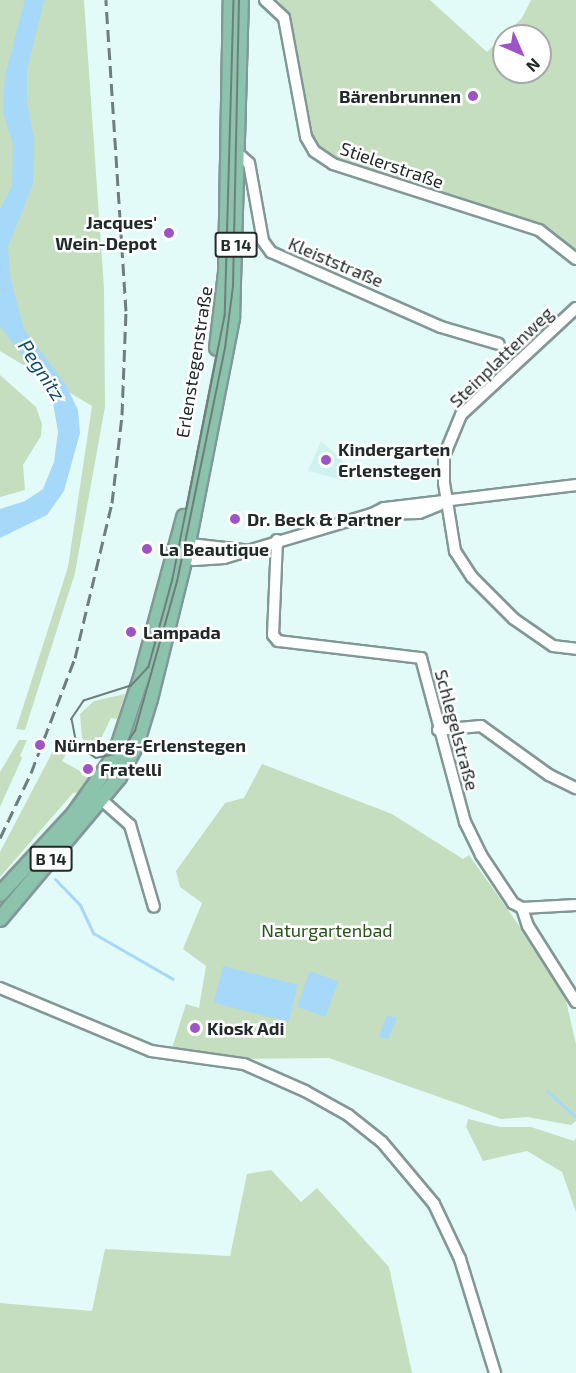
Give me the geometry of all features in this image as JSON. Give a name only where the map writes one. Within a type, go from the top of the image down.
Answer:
[{"type":"main road","name":"Erlenstegenstraße","points":[[231,0],[231,156]]},
{"type":"main road","name":"Erlenstegenstraße","points":[[0,919],[55,845],[97,795],[124,736],[165,616],[183,549],[223,313],[241,0]]},
{"type":"main road","name":"Erlenstegenstraße","points":[[0,894],[55,845]]},
{"type":"street","name":"Stielerstraße","points":[[265,0],[284,18],[306,137],[314,151],[333,164],[540,230],[576,259]]},
{"type":"street","name":"Kleiststraße","points":[[231,156],[249,163],[263,241],[271,252],[441,327],[499,344]]},
{"type":"street","name":"Steinplattenweg","points":[[576,308],[460,415],[444,456],[445,502],[455,551],[472,577],[514,619],[553,646],[576,649]]},
{"type":"street","points":[[183,549],[218,559],[372,514],[419,513],[445,502],[576,485]]},
{"type":"street","name":"Schlegelstraße","points":[[277,540],[273,635],[285,645],[421,658],[438,730],[469,832],[513,903],[522,908],[528,926],[576,1002]]},
{"type":"street","points":[[183,549],[243,550]]},
{"type":"street","points":[[438,730],[481,726],[549,775],[576,788]]},
{"type":"street","points":[[97,795],[130,825],[154,906]]},
{"type":"street","points":[[522,908],[576,905]]},
{"type":"street","points":[[0,988],[151,1051],[244,1064],[305,1090],[348,1115],[382,1142],[434,1204],[460,1259],[495,1373]]},
{"type":"shaded area","name":"Kindergarten Erlenstegen","points":[[321,441],[345,463],[346,481],[308,471]]},
{"type":"green space","points":[[0,0],[84,0],[104,288],[105,407],[75,573],[25,730],[16,729],[68,567],[92,406],[0,351]]},
{"type":"green space","points":[[278,0],[430,0],[487,52],[492,47],[492,84],[552,84],[552,24],[516,24],[522,18],[531,0],[576,0],[576,251],[541,226],[328,155],[315,143],[291,20]]},
{"type":"green space","points":[[0,375],[36,407],[42,424],[41,436],[23,465],[25,490],[0,497]]},
{"type":"green space","points":[[125,694],[117,719],[111,718],[95,751],[82,738],[80,714],[94,701]]},
{"type":"green space","points":[[19,740],[27,740],[20,756],[22,758],[0,807],[0,772]]},
{"type":"green space","points":[[54,749],[67,752],[62,761],[89,776],[79,792],[73,793],[0,877],[0,852]]},
{"type":"green space","name":"Naturgartenbad","points":[[262,764],[392,814],[463,859],[469,855],[535,948],[566,1001],[576,1044],[576,1121],[571,1125],[527,1117],[501,1119],[329,1058],[236,1059],[172,1048],[186,1004],[199,1008],[206,966],[183,949],[202,903],[180,887],[176,871],[225,803],[244,798]]},
{"type":"green space","points":[[468,1119],[500,1127],[531,1127],[574,1141],[576,1138],[576,1212],[562,1172],[527,1151],[483,1161],[466,1127]]},
{"type":"green space","points":[[271,1170],[301,1202],[317,1188],[389,1267],[412,1373],[0,1373],[0,1303],[92,1311],[105,1249],[230,1256],[247,1174]]},
{"type":"water","name":"Pegnitz","points":[[25,0],[44,0],[27,70],[27,102],[34,139],[33,184],[8,247],[10,277],[24,329],[66,385],[78,410],[80,433],[64,491],[47,515],[0,538],[0,509],[25,501],[43,489],[54,462],[58,432],[52,397],[0,326],[0,209],[12,186],[13,145],[3,112],[5,75]]},
{"type":"water","points":[[223,966],[298,985],[289,1021],[214,1003]]},
{"type":"water","points":[[310,971],[338,981],[325,1017],[297,1007]]},
{"type":"water","points":[[387,1015],[397,1018],[388,1039],[379,1037]]},
{"type":"waterway","points":[[55,879],[80,905],[93,933],[173,979]]},
{"type":"waterway","points":[[547,1091],[576,1117]]},
{"type":"tram line","points":[[234,0],[225,316],[173,579],[149,667],[131,686],[84,701],[72,719],[77,745],[96,758],[120,753],[135,731],[177,582],[225,348],[233,286],[239,0]]},
{"type":"railway","points":[[0,838],[31,773],[75,658],[112,503],[122,415],[126,311],[106,0]]},
{"type":"place","name":"Bärenbrunnen","points":[[473,96]]},
{"type":"place","name":"Jacques' Wein-Depot","points":[[169,233]]},
{"type":"place","name":"Kindergarten Erlenstegen","points":[[326,460]]},
{"type":"place","name":"Dr. Beck & Partner","points":[[235,519]]},
{"type":"place","name":"La Beautique","points":[[147,549]]},
{"type":"place","name":"Lampada","points":[[131,632]]},
{"type":"place","name":"Nürnberg-Erlenstegen","points":[[40,745]]},
{"type":"place","name":"Fratelli","points":[[88,769]]},
{"type":"place","name":"Kiosk Adi","points":[[195,1028]]}]
